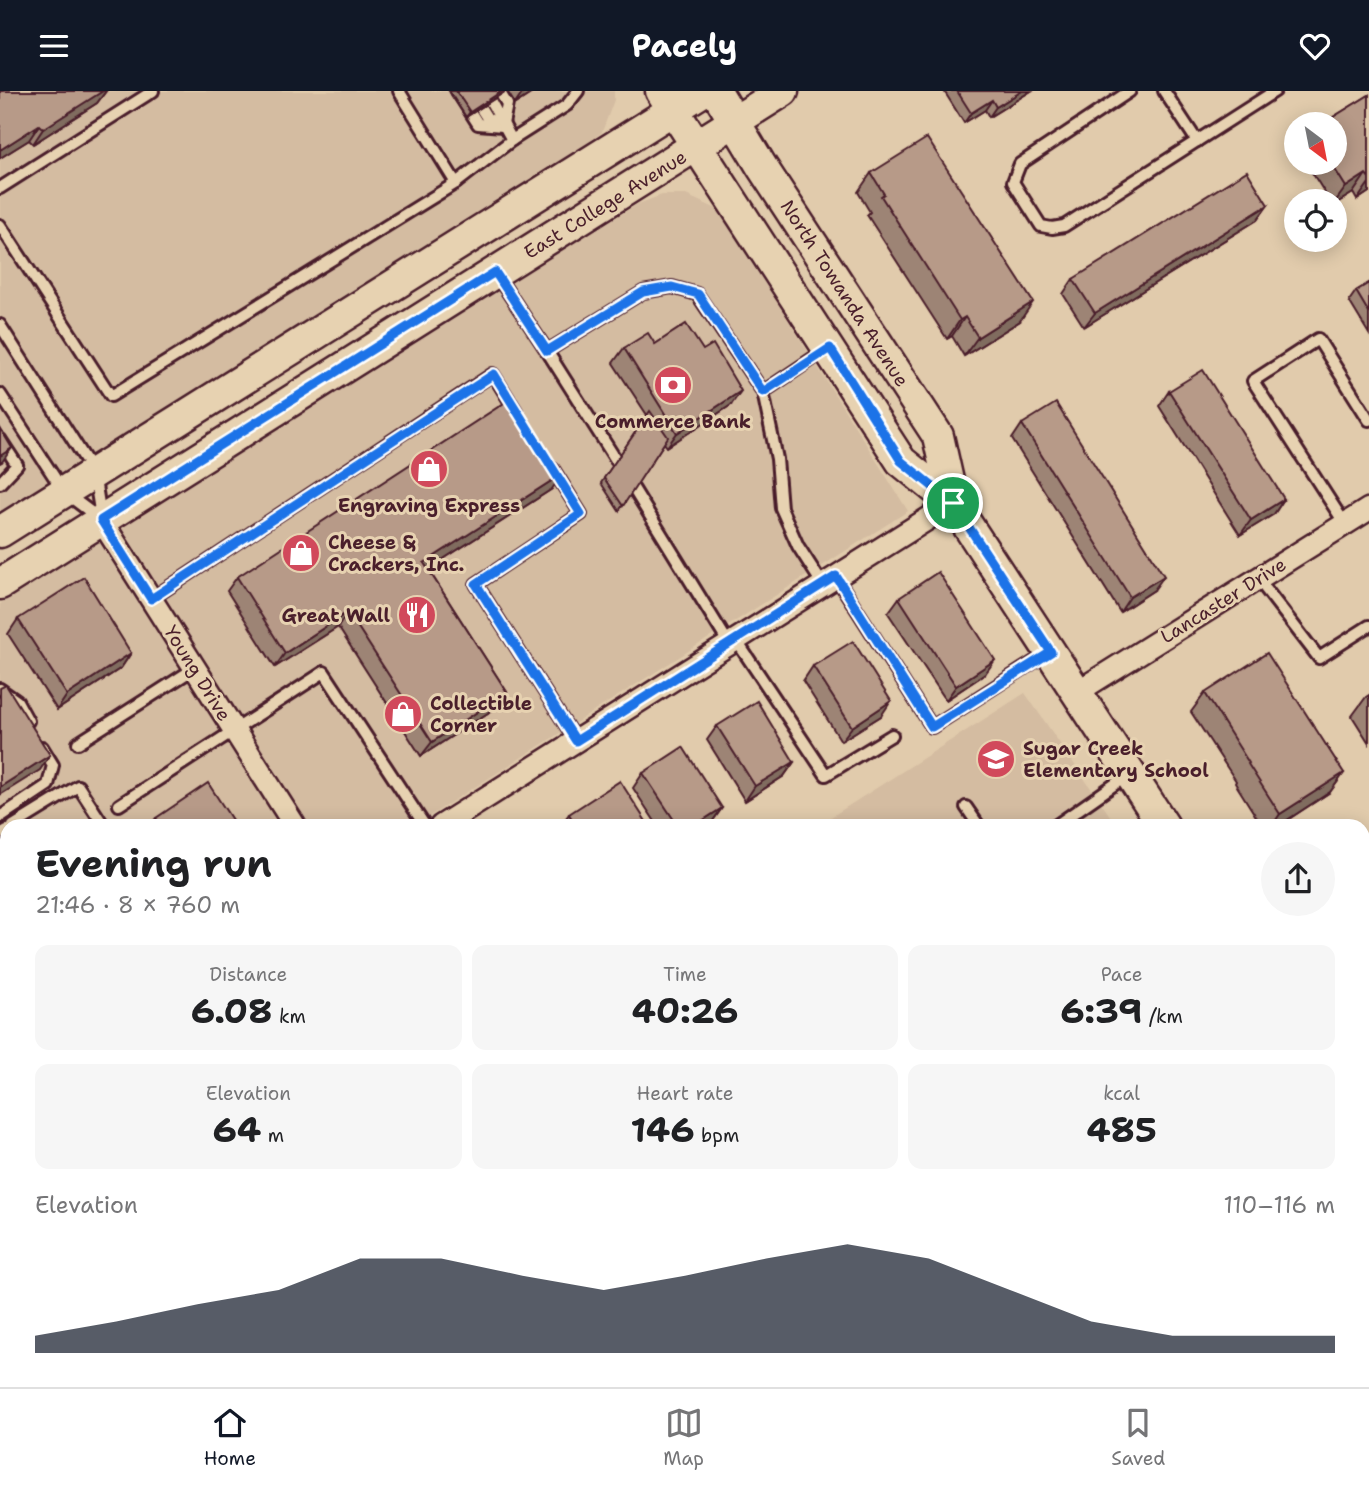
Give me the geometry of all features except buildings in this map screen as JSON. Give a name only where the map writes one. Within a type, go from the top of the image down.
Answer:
[{"type":"main road","points":[[0,532],[667,100],[703,91]]},
{"type":"main road","name":"North Towanda Avenue","points":[[716,91],[770,179],[938,436],[953,503]]},
{"type":"main road","name":"East College Avenue","points":[[0,584],[783,91]]},
{"type":"main road","name":"North Towanda Avenue","points":[[667,100],[901,461],[953,503],[1159,819]]},
{"type":"street","points":[[452,819],[953,503]]},
{"type":"street","name":"Lancaster Drive","points":[[1077,692],[1369,509]]},
{"type":"street","name":"Young Drive","points":[[101,520],[291,819]]},
{"type":"lane","points":[[0,188],[153,91]]},
{"type":"lane","points":[[399,91],[456,183]]},
{"type":"lane","points":[[457,91],[478,124],[503,127]]},
{"type":"lane","points":[[470,91],[487,118],[503,127]]},
{"type":"lane","points":[[485,91],[512,140]]},
{"type":"lane","points":[[499,91],[507,104],[503,127]]},
{"type":"lane","points":[[0,225],[111,396],[456,183],[512,140],[566,105],[578,91]]},
{"type":"lane","points":[[1130,91],[1020,164],[1013,182],[1041,226],[1064,226],[1275,91]]},
{"type":"lane","points":[[1164,91],[1196,141]]},
{"type":"lane","points":[[495,272],[616,460]]},
{"type":"lane","points":[[547,351],[643,292],[672,287],[698,294],[763,392],[777,459],[781,509],[798,546],[830,581],[932,727],[1051,652]]},
{"type":"lane","points":[[0,325],[94,473],[101,520]]},
{"type":"lane","points":[[1345,524],[1253,381],[1318,339],[1369,420]]},
{"type":"lane","points":[[763,392],[830,348]]},
{"type":"lane","points":[[151,599],[494,374],[523,421]]},
{"type":"lane","points":[[0,394],[64,492],[101,520]]},
{"type":"lane","points":[[0,439],[17,465],[0,483]]},
{"type":"lane","points":[[545,456],[581,514],[476,584],[576,741]]},
{"type":"lane","points":[[634,488],[732,642],[826,775],[892,735]]},
{"type":"lane","points":[[1258,579],[1319,658],[1369,626]]},
{"type":"lane","points":[[78,743],[195,668]]},
{"type":"lane","points":[[119,805],[324,672],[420,819]]},
{"type":"lane","points":[[0,689],[17,701],[32,729]]},
{"type":"lane","points":[[0,817],[48,785],[53,765],[39,741]]},
{"type":"lane","points":[[1065,819],[1130,774]]},
{"type":"lane","points":[[24,819],[78,786],[99,819]]},
{"type":"lane","points":[[966,807],[974,819]]},
{"type":"shaded area","points":[[0,91],[614,91],[614,100],[602,132],[581,148],[0,514]]},
{"type":"shaded area","points":[[662,195],[686,195],[719,210],[908,511],[425,819],[0,819],[0,604],[638,204]]},
{"type":"shaded area","name":"Sugar Creek Elementary School","points":[[1025,693],[1112,819],[828,819]]},
{"type":"place","name":"Commerce Bank","points":[[673,385]]},
{"type":"place","name":"Engraving Express","points":[[429,469]]},
{"type":"place","name":"Cheese & Crackers, Inc.","points":[[301,553]]},
{"type":"place","name":"Great Wall","points":[[417,615]]},
{"type":"place","name":"Collectible Corner","points":[[403,714]]},
{"type":"place","name":"Sugar Creek Elementary School","points":[[996,759]]},
{"type":"route","points":[[495,272],[518,311],[547,351],[643,292],[672,287],[698,294],[763,392],[830,348],[901,461],[953,503],[1051,652],[932,727],[836,576],[576,741],[476,584],[581,514],[494,374],[151,599],[101,520],[495,272]]}]
